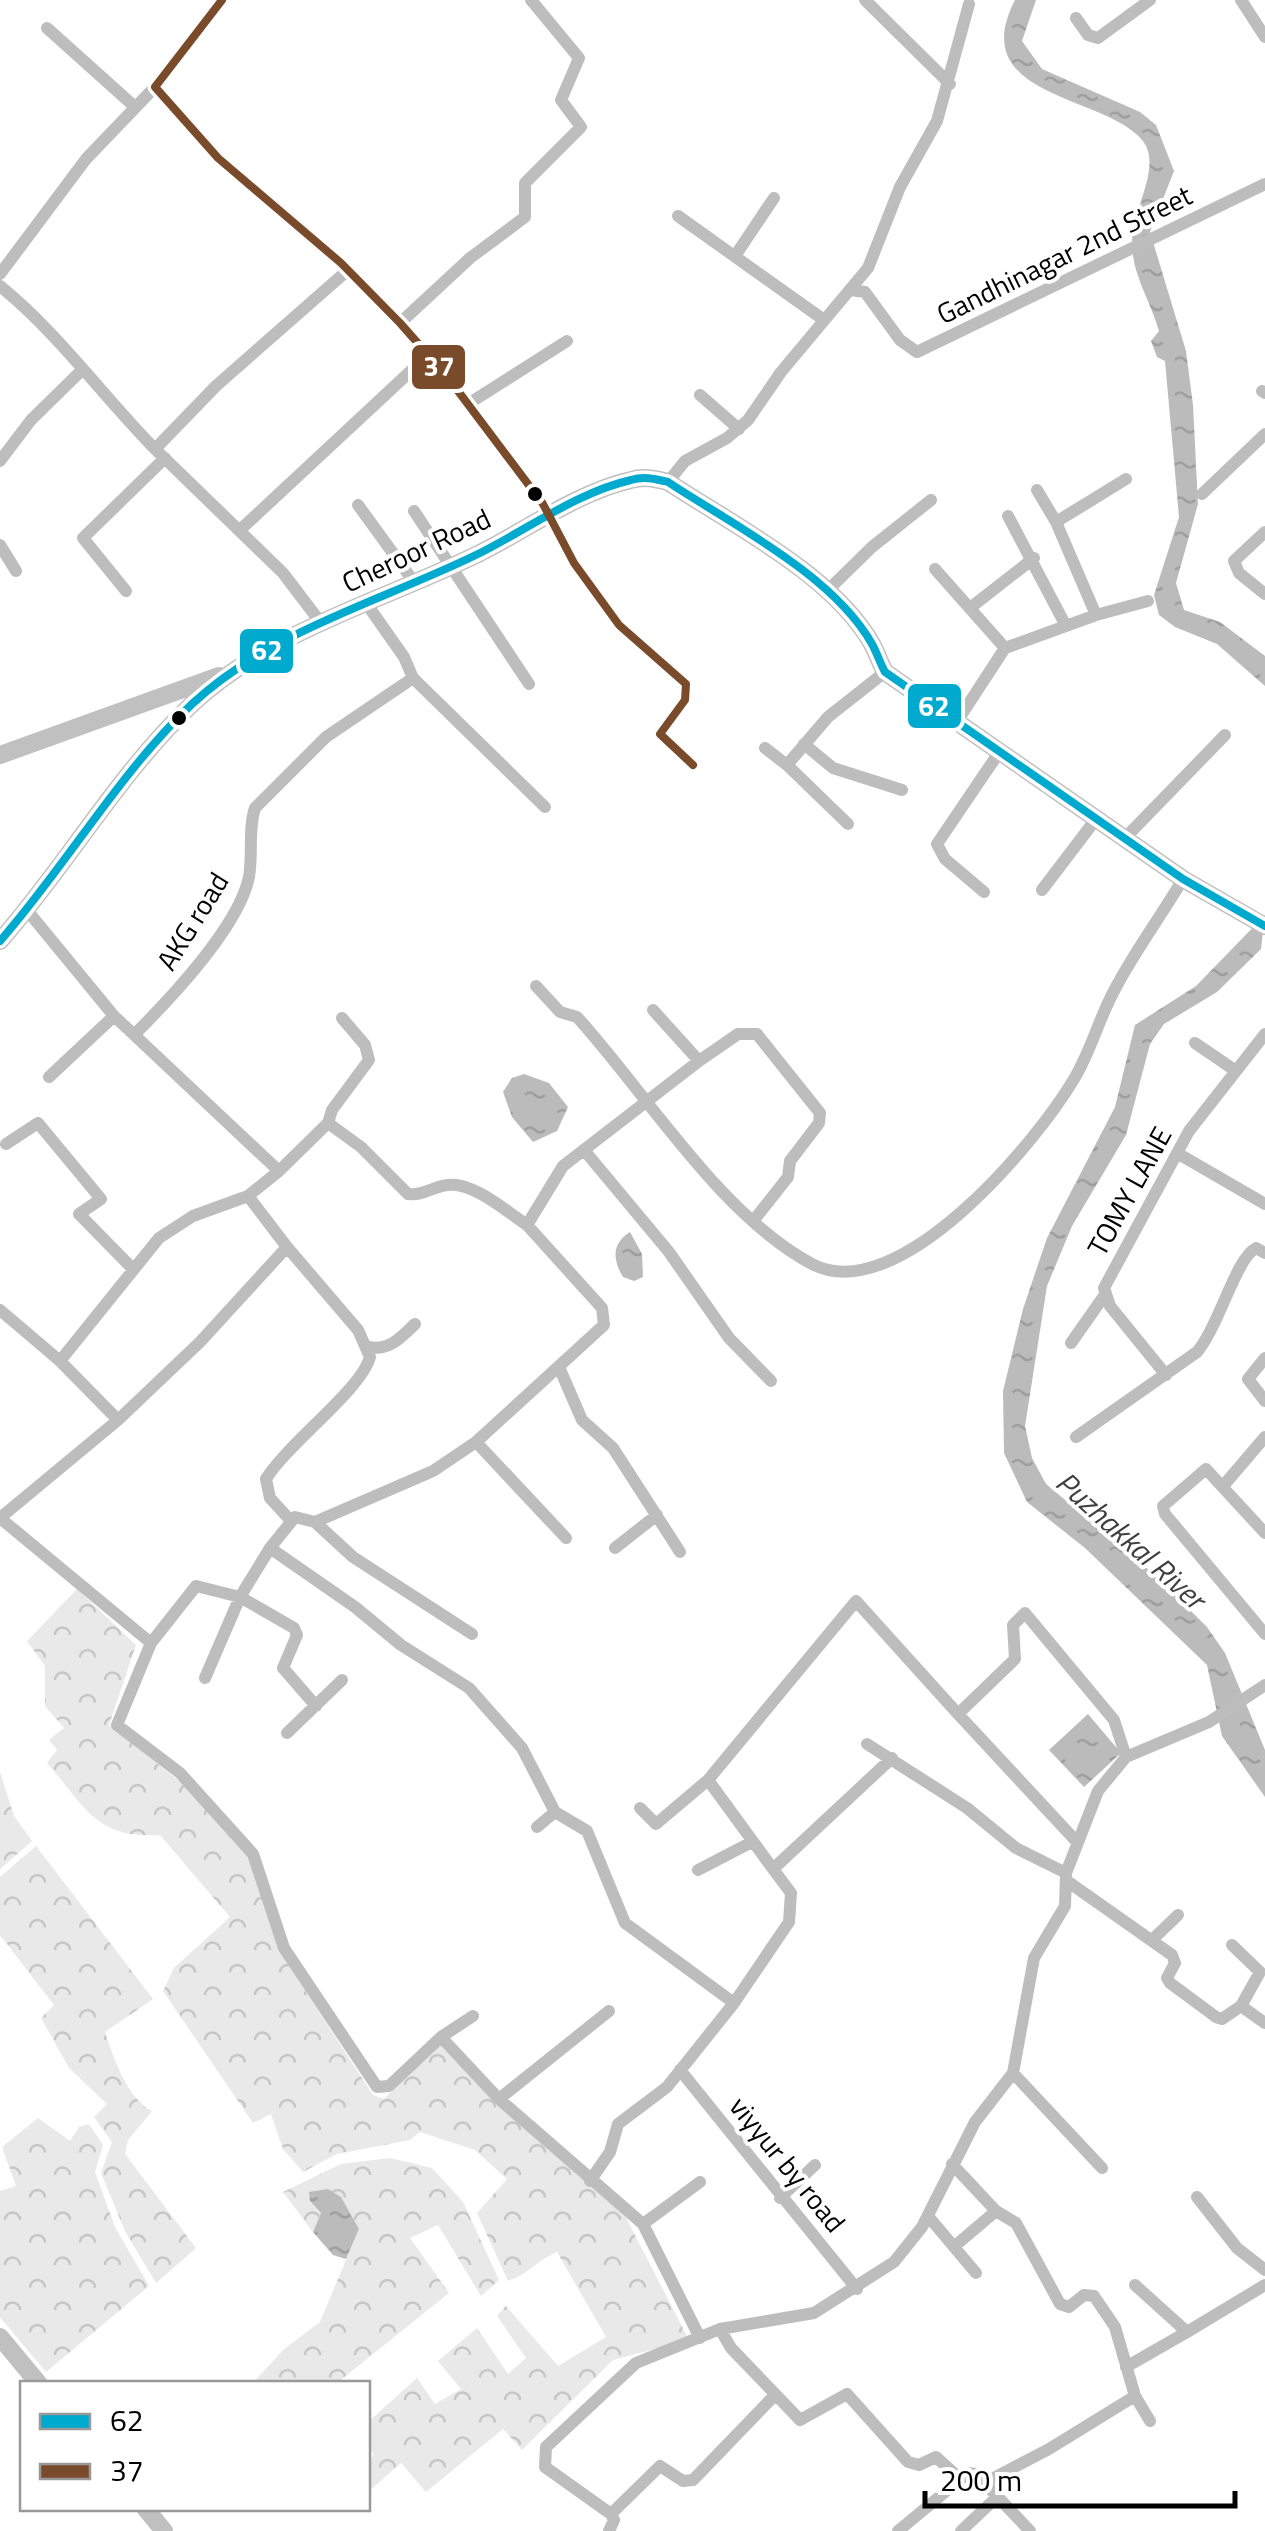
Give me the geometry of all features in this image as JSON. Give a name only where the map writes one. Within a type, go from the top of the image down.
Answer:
[{"type":"main road","name":"Cheroor Road","points":[[0,941],[132,771],[192,704],[229,672],[322,623],[631,480],[668,482]]},
{"type":"main road","points":[[668,482],[801,569],[872,644],[885,672],[1183,879],[1257,922]]},
{"type":"main road","points":[[0,755],[53,732],[229,672]]},
{"type":"main road","points":[[0,2337],[37,2381]]},
{"type":"main road","points":[[147,2511],[164,2531]]},
{"type":"street","points":[[0,274],[86,159],[156,86],[222,0]]},
{"type":"street","points":[[400,323],[470,258],[525,217],[527,206],[522,188],[581,127],[561,100],[579,58],[531,0]]},
{"type":"street","points":[[865,0],[950,84]]},
{"type":"street","points":[[1076,18],[1088,35],[1098,38],[1150,0]]},
{"type":"street","points":[[1241,0],[1262,28]]},
{"type":"street","points":[[668,482],[685,461],[739,429],[878,251],[900,188],[937,122],[968,4]]},
{"type":"street","points":[[47,28],[134,107]]},
{"type":"street","points":[[156,86],[218,158],[348,270],[400,323],[468,404],[549,517],[574,564],[618,625],[686,684],[684,700],[660,734],[693,765]]},
{"type":"street","name":"Gandhinagar 2nd Street","points":[[851,290],[865,292],[900,340],[918,352],[1265,184]]},
{"type":"street","points":[[735,256],[774,198]]},
{"type":"street","points":[[678,216],[824,320]]},
{"type":"street","points":[[126,590],[82,538],[216,386],[348,270]]},
{"type":"street","points":[[0,286],[68,349],[160,453],[306,599],[322,623]]},
{"type":"street","points":[[468,404],[567,342]]},
{"type":"street","points":[[240,530],[428,355]]},
{"type":"street","points":[[0,461],[31,420],[83,369]]},
{"type":"street","points":[[700,395],[739,429]]},
{"type":"street","points":[[1202,494],[1265,434]]},
{"type":"street","points":[[1056,522],[1126,479]]},
{"type":"street","points":[[1038,490],[1096,615]]},
{"type":"street","points":[[826,592],[872,547],[931,500]]},
{"type":"street","points":[[358,505],[414,582]]},
{"type":"street","points":[[414,511],[529,684]]},
{"type":"street","points":[[1008,516],[1034,558],[1066,626]]},
{"type":"street","points":[[1265,532],[1234,561],[1239,573],[1265,594]]},
{"type":"street","points":[[0,545],[16,571]]},
{"type":"street","points":[[970,608],[1034,558]]},
{"type":"street","points":[[935,568],[1005,648]]},
{"type":"street","points":[[958,720],[1005,648],[1096,615],[1148,602]]},
{"type":"street","points":[[366,603],[404,657],[412,678],[545,807]]},
{"type":"street","points":[[787,765],[828,717],[885,672]]},
{"type":"street","name":"AKG road","points":[[135,1034],[186,982],[240,898],[248,880],[252,817],[286,772],[326,738],[412,678]]},
{"type":"street","points":[[1124,839],[1225,735]]},
{"type":"street","points":[[804,744],[833,768],[902,790]]},
{"type":"street","points":[[765,748],[848,824]]},
{"type":"street","points":[[984,892],[944,859],[937,844],[1000,751]]},
{"type":"street","points":[[1042,890],[1096,819]]},
{"type":"street","points":[[536,986],[560,1012],[577,1018],[648,1104],[770,1238],[816,1267],[856,1272],[912,1248],[997,1182],[1075,1079],[1114,990],[1183,879]]},
{"type":"street","points":[[26,909],[114,1016],[279,1171]]},
{"type":"street","points":[[653,1010],[699,1061]]},
{"type":"street","points":[[49,1077],[114,1016]]},
{"type":"street","points":[[60,1360],[159,1238],[193,1216],[248,1196],[328,1123],[332,1110],[370,1060],[365,1045],[342,1018]]},
{"type":"street","points":[[528,1225],[549,1183],[584,1150],[738,1034],[757,1034],[820,1113],[818,1123],[790,1162],[788,1177],[754,1220]]},
{"type":"street","name":"TOMY LANE","points":[[1166,1375],[1104,1296],[1104,1288],[1178,1153],[1265,1034]]},
{"type":"street","points":[[1195,1043],[1236,1071]]},
{"type":"street","points":[[6,1144],[38,1123],[102,1199],[79,1214],[84,1222],[132,1267]]},
{"type":"street","points":[[315,1522],[432,1470],[476,1442],[604,1325],[606,1317],[528,1225],[468,1188],[450,1184],[418,1195],[408,1194],[361,1147],[328,1123]]},
{"type":"street","points":[[584,1150],[669,1252],[729,1338],[771,1381]]},
{"type":"street","points":[[1178,1153],[1265,1204]]},
{"type":"street","points":[[248,1196],[369,1347],[380,1350],[393,1344],[415,1324]]},
{"type":"street","points":[[151,1643],[0,1518],[118,1420],[200,1342],[286,1246]]},
{"type":"street","points":[[1076,1436],[1197,1352],[1213,1333],[1248,1252],[1256,1248],[1265,1253]]},
{"type":"street","points":[[1071,1343],[1104,1296]]},
{"type":"street","points":[[0,1310],[60,1360],[118,1420]]},
{"type":"street","points":[[291,1521],[270,1498],[266,1479],[298,1436],[367,1367],[369,1347]]},
{"type":"street","points":[[1265,1358],[1248,1378],[1265,1401]]},
{"type":"street","points":[[559,1367],[582,1420],[612,1448],[680,1552]]},
{"type":"street","points":[[1224,1485],[1265,1437]]},
{"type":"street","points":[[476,1442],[566,1538]]},
{"type":"street","points":[[1265,1533],[1206,1469],[1167,1498],[1165,1514],[1265,1634]]},
{"type":"street","points":[[616,1548],[657,1514]]},
{"type":"street","points":[[205,1678],[240,1596],[270,1548],[291,1521],[302,1516],[315,1522],[353,1557],[472,1634]]},
{"type":"street","points":[[270,1548],[355,1606],[401,1646],[469,1688],[522,1748],[555,1812],[586,1831],[625,1923],[734,2003]]},
{"type":"street","points":[[316,1706],[283,1668],[297,1635],[294,1628],[240,1596],[196,1586],[151,1643],[117,1725],[180,1773],[253,1854],[284,1948],[377,2087],[388,2086],[441,2037],[472,2016]]},
{"type":"street","points":[[640,1808],[656,1824],[708,1780],[777,1690],[856,1601],[1076,1841]]},
{"type":"street","points":[[958,1714],[1015,1659],[1013,1625],[1025,1612],[1114,1720],[1126,1757]]},
{"type":"street","points":[[287,1733],[342,1680]]},
{"type":"street","points":[[774,2396],[693,2480],[683,2481],[660,2466],[613,2525],[552,2476],[542,2457],[546,2447],[626,2370],[720,2330],[814,2314],[894,2262],[928,2216],[981,2112],[1013,2073],[1034,1958],[1060,1916],[1076,1841],[1098,1791],[1126,1757],[1209,1722],[1265,1685]]},
{"type":"street","points":[[868,1744],[967,1808],[1016,1848],[1066,1877],[1153,1940],[1176,1960],[1167,1978],[1170,1983],[1222,2019],[1240,2006],[1258,1983],[1260,1972],[1232,1945]]},
{"type":"street","points":[[772,1869],[892,1758]]},
{"type":"street","points":[[590,2180],[610,2152],[618,2124],[667,2087],[734,2003],[789,1922],[793,1909],[791,1893],[750,1843],[708,1780]]},
{"type":"street","points":[[536,1827],[555,1812]]},
{"type":"street","points":[[698,1870],[750,1843]]},
{"type":"street","points":[[1153,1940],[1178,1916]]},
{"type":"street","points":[[1240,2006],[1265,2023]]},
{"type":"street","points":[[499,2099],[609,2011]]},
{"type":"street","points":[[441,2037],[499,2099],[643,2224],[700,2338]]},
{"type":"street","name":"viyyur by road","points":[[680,2070],[856,2289]]},
{"type":"street","points":[[1013,2073],[1102,2168]]},
{"type":"street","points":[[952,2164],[996,2211],[1016,2223],[1060,2304],[1069,2306],[1084,2294],[1094,2296],[1114,2327],[1135,2396],[1150,2421]]},
{"type":"street","points":[[780,2198],[816,2165]]},
{"type":"street","points":[[643,2224],[700,2182]]},
{"type":"street","points":[[1197,2197],[1237,2248],[1265,2270]]},
{"type":"street","points":[[956,2245],[996,2211]]},
{"type":"street","points":[[928,2216],[976,2273]]},
{"type":"street","points":[[1135,2285],[1188,2332]]},
{"type":"street","points":[[1126,2367],[1265,2285]]},
{"type":"street","points":[[720,2330],[774,2396],[800,2420],[847,2394],[908,2462],[919,2465],[936,2457],[958,2477]]},
{"type":"street","points":[[984,2483],[1050,2450],[1135,2396]]},
{"type":"street","points":[[898,2531],[958,2477],[976,2474],[1030,2531]]},
{"type":"street","points":[[961,2531],[998,2497]]},
{"type":"green space","points":[[77,1589],[136,1645],[109,1725],[179,1781],[250,1854],[280,1952],[373,2095],[384,2099],[435,2044],[443,2043],[624,2214],[689,2340],[613,2360],[522,2450],[503,2429],[426,2492],[401,2463],[370,2490],[370,2459],[374,2455],[370,2450],[370,2420],[417,2378],[435,2404],[461,2389],[438,2361],[477,2328],[508,2374],[526,2358],[497,2316],[506,2306],[558,2366],[606,2337],[557,2252],[508,2281],[477,2213],[507,2179],[475,2150],[420,2132],[410,2140],[337,2154],[303,2172],[283,2149],[271,2114],[253,2123],[163,1991],[174,1968],[230,1917],[160,1835],[120,1832],[106,1826],[83,1806],[47,1763],[57,1750],[49,1740],[64,1728],[45,1706],[45,1666],[27,1641]]},
{"type":"green space","points":[[0,1772],[14,1816],[32,1841],[0,1869]]},
{"type":"green space","points":[[36,1846],[153,1999],[105,2032],[128,2087],[152,2111],[128,2140],[125,2154],[196,2248],[156,2283],[125,2231],[101,2173],[112,2142],[94,2117],[107,2104],[69,2068],[41,2018],[54,2005],[0,1935],[0,1877]]},
{"type":"green space","points":[[38,2118],[70,2141],[79,2127],[89,2124],[103,2145],[95,2172],[115,2227],[149,2286],[46,2372],[0,2317],[0,2191],[16,2186],[2,2147]]},
{"type":"green space","points":[[390,2158],[432,2168],[463,2202],[499,2280],[481,2296],[438,2225],[410,2238],[449,2293],[339,2381],[255,2381],[283,2350],[320,2322],[359,2229],[310,2201],[321,2213],[313,2232],[283,2192],[341,2164]]},
{"type":"water","points":[[1015,0],[1036,0],[1022,41],[1042,69],[1140,112],[1156,125],[1174,171],[1150,232],[1186,351],[1193,405],[1198,504],[1176,583],[1184,610],[1220,622],[1265,656],[1265,686],[1217,644],[1175,627],[1159,615],[1154,595],[1179,517],[1165,361],[1157,357],[1151,341],[1159,331],[1133,257],[1135,220],[1149,173],[1148,151],[1143,141],[1125,126],[1023,76],[1008,57],[1004,33]]},
{"type":"water","points":[[1265,915],[1261,949],[1217,992],[1164,1024],[1150,1044],[1126,1135],[1072,1226],[1047,1286],[1025,1426],[1032,1458],[1046,1484],[1155,1575],[1207,1627],[1225,1653],[1265,1750],[1265,1797],[1222,1736],[1207,1665],[1085,1548],[1027,1502],[1004,1453],[1003,1391],[1023,1309],[1047,1238],[1115,1107],[1135,1025],[1196,986]]},
{"type":"water","points":[[524,1074],[549,1083],[568,1107],[557,1131],[533,1142],[512,1117],[503,1092],[512,1078]]},
{"type":"water","points":[[630,1232],[642,1254],[643,1277],[634,1281],[623,1277],[616,1258],[619,1242]]},
{"type":"water","points":[[1088,1714],[1121,1753],[1084,1787],[1049,1750]]},
{"type":"water","points":[[328,2189],[341,2197],[359,2229],[346,2259],[333,2255],[313,2232],[321,2213],[310,2201],[309,2192]]},
{"type":"transit line","name":"37","points":[[222,0],[155,87],[218,158],[341,263],[446,375],[543,504],[574,563],[619,625],[686,684],[685,700],[660,734],[693,765]]},
{"type":"transit line","name":"62","points":[[0,941],[140,760],[192,704],[224,678],[293,636],[480,553],[573,502],[611,486],[645,478],[668,482],[780,553],[855,619],[885,672],[1183,879],[1265,926]]},
{"type":"water label","name":"Puzhakkal River","points":[[1131,1540]]}]
